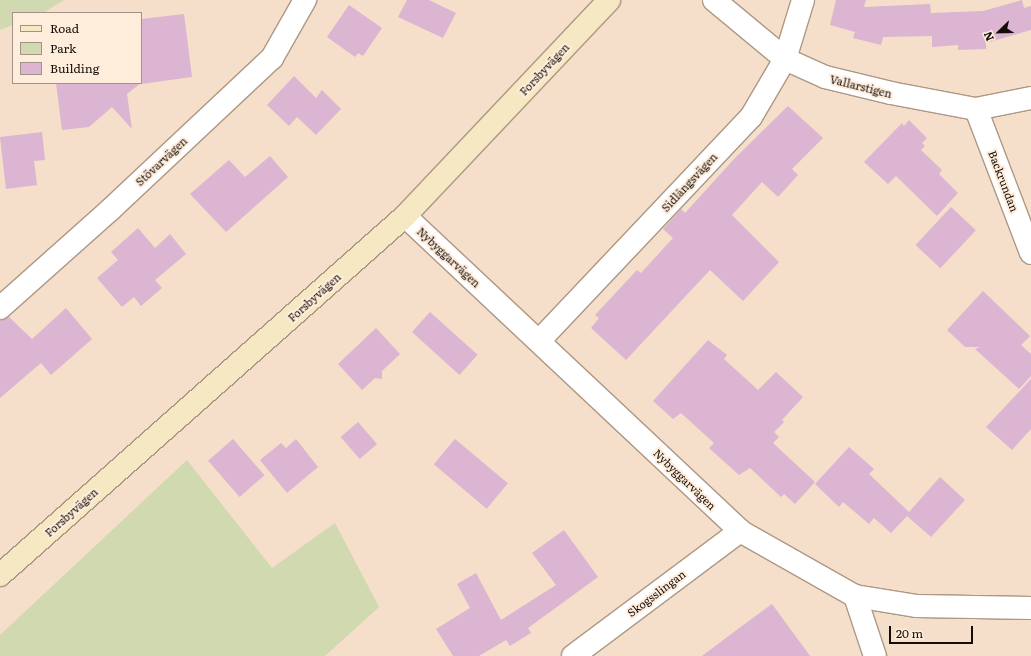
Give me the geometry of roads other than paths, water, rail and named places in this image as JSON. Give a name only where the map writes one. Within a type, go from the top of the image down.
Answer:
[{"type":"street","name":"Stövarvägen","points":[[0,308],[110,210],[272,58],[305,0]]},
{"type":"street","name":"Forsbyvägen","points":[[0,575],[405,216],[609,0]]},
{"type":"street","name":"Vallarstigen","points":[[714,0],[785,59],[825,77],[891,93],[976,109],[1031,98]]},
{"type":"street","name":"Sidlångsvägen","points":[[539,340],[751,117],[785,59],[803,0]]},
{"type":"street","name":"Backrundan","points":[[976,109],[1031,253]]},
{"type":"street","name":"Nybyggarvägen","points":[[405,216],[539,340],[740,531],[855,596],[917,606],[1031,608]]},
{"type":"street","name":"Skogsslingan","points":[[573,656],[740,531]]},
{"type":"street","points":[[855,596],[875,656]]}]
